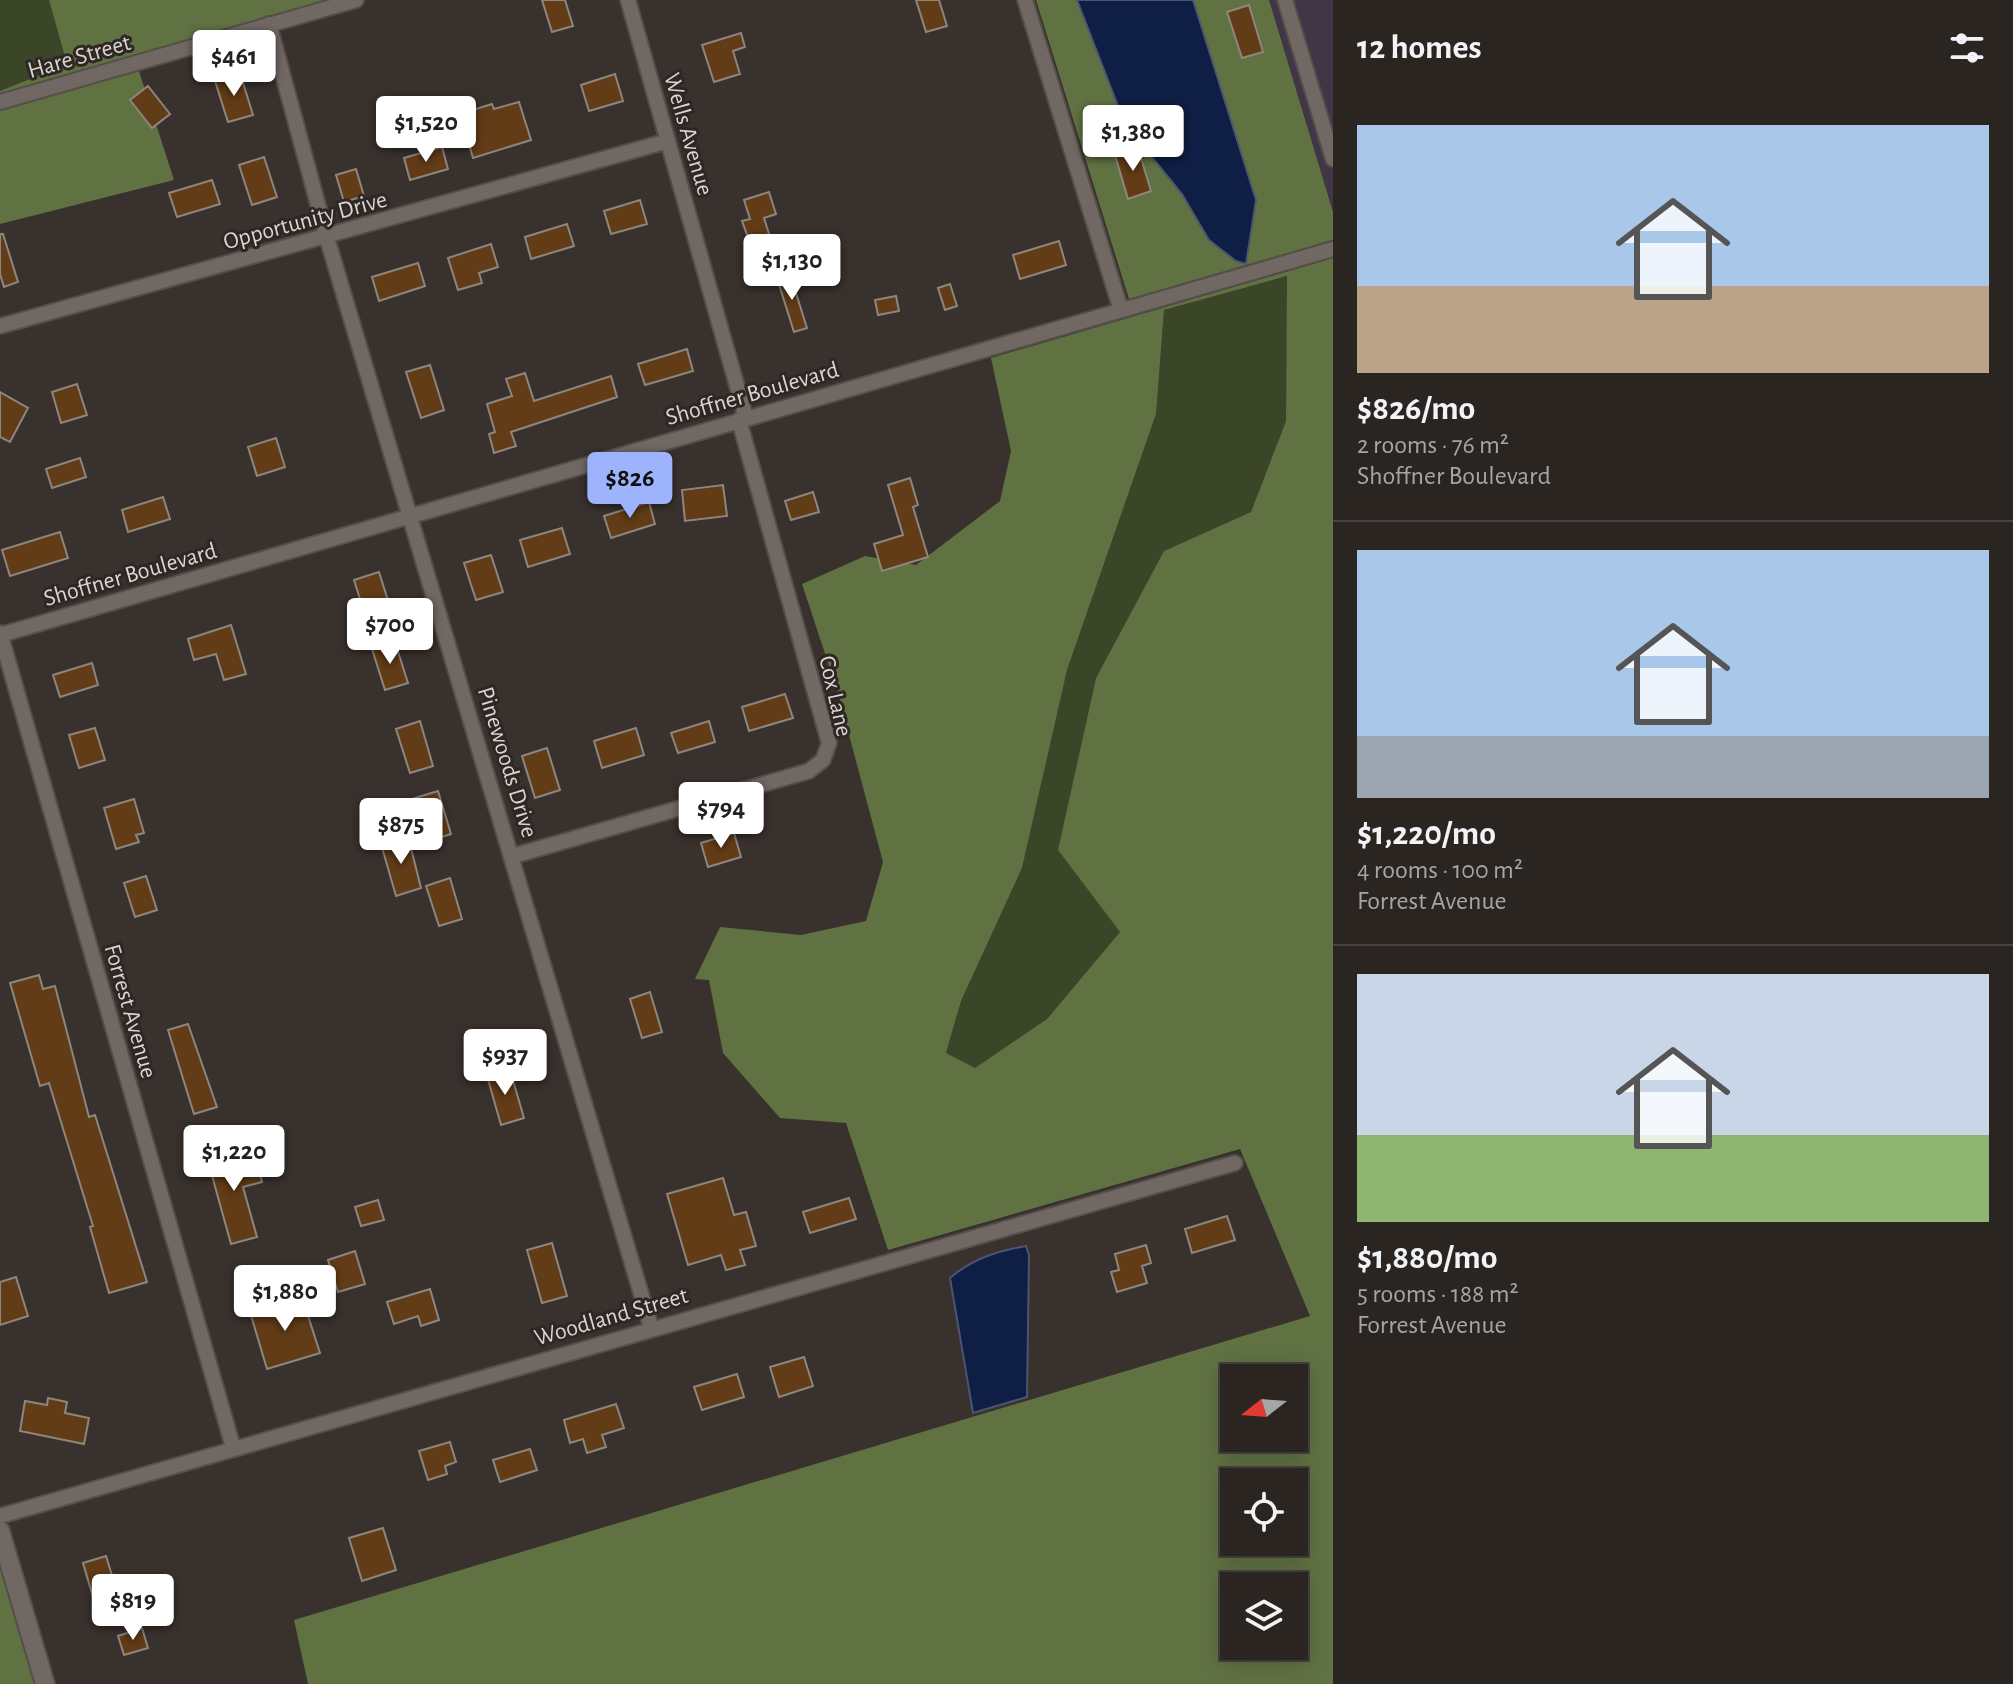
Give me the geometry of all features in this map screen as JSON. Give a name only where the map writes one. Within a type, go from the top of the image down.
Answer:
[{"type":"street","name":"Hare Street","points":[[0,102],[356,0]]},
{"type":"street","name":"Wells Avenue","points":[[628,0],[742,419]]},
{"type":"street","points":[[1025,0],[1121,310]]},
{"type":"street","points":[[1285,0],[1333,159]]},
{"type":"street","name":"Pinewoods Drive","points":[[269,24],[327,238],[651,1327]]},
{"type":"street","name":"Opportunity Drive","points":[[0,326],[327,238],[668,141]]},
{"type":"street","name":"Shoffner Boulevard","points":[[0,634],[1333,249]]},
{"type":"street","name":"Cox Lane","points":[[513,856],[809,771],[823,760],[829,743],[742,419]]},
{"type":"street","name":"Forrest Avenue","points":[[0,634],[233,1447]]},
{"type":"street","name":"Woodland Street","points":[[0,1516],[651,1327],[1235,1163]]},
{"type":"street","points":[[0,1531],[45,1684]]},
{"type":"shaded area","points":[[1269,0],[1333,0],[1333,212]]},
{"type":"green space","points":[[0,0],[49,0],[67,64],[0,91]]},
{"type":"green space","points":[[49,0],[342,0],[137,65],[174,180],[0,224],[0,91],[67,64]]},
{"type":"green space","points":[[1036,0],[1077,0],[1125,125],[1182,194],[1209,240],[1246,264],[1256,200],[1193,0],[1269,0],[1333,212],[1333,240],[1129,299]]},
{"type":"green space","points":[[1333,258],[1333,1684],[308,1684],[294,1620],[1310,1316],[1240,1149],[888,1250],[846,1123],[780,1118],[723,1053],[709,980],[695,979],[720,927],[801,935],[866,921],[883,862],[837,690],[802,584],[865,556],[916,565],[1000,501],[1011,451],[991,358]],"holes":[[[1287,276],[1286,421],[1251,512],[1164,551],[1096,678],[1058,850],[1120,932],[1047,1019],[975,1068],[946,1053],[961,1001],[1022,868],[1067,670],[1156,414],[1164,310]]]},
{"type":"green space","points":[[1288,276],[1286,421],[1251,512],[1164,551],[1096,678],[1058,850],[1120,932],[1047,1019],[975,1069],[946,1054],[961,1001],[1022,868],[1067,670],[1156,414],[1164,310]]},
{"type":"green space","points":[[0,1566],[35,1684],[0,1684]]},
{"type":"water","points":[[1077,0],[1193,0],[1256,200],[1246,264],[1236,261],[1209,240],[1182,194],[1125,124]]},
{"type":"water","points":[[1026,1246],[1029,1255],[1027,1397],[973,1413],[950,1278],[985,1257]]},
{"type":"building","points":[[542,0],[565,0],[573,26],[552,32]]},
{"type":"building","points":[[916,0],[939,0],[947,26],[926,32]]},
{"type":"building","points":[[1249,5],[1263,52],[1242,58],[1227,12]]},
{"type":"building","points":[[741,33],[745,47],[733,51],[740,74],[714,82],[702,45]]},
{"type":"building","points":[[240,73],[253,115],[228,122],[215,81]]},
{"type":"building","points":[[615,74],[623,101],[589,111],[581,85]]},
{"type":"building","points":[[148,86],[170,114],[152,128],[130,100]]},
{"type":"building","points":[[519,102],[531,140],[473,158],[460,114],[492,104],[494,109]]},
{"type":"building","points":[[442,147],[448,169],[410,180],[404,158]]},
{"type":"building","points":[[1138,148],[1151,191],[1128,199],[1115,155]]},
{"type":"building","points":[[264,157],[277,197],[252,205],[239,165]]},
{"type":"building","points":[[356,169],[364,196],[344,202],[336,175]]},
{"type":"building","points":[[212,180],[220,204],[177,217],[169,193]]},
{"type":"building","points":[[769,192],[776,214],[764,218],[770,237],[750,243],[742,221],[750,219],[744,200]]},
{"type":"building","points":[[640,200],[647,224],[611,234],[604,211]]},
{"type":"building","points":[[567,224],[574,246],[531,259],[525,237]]},
{"type":"building","points":[[0,234],[3,234],[18,282],[4,287],[0,274]]},
{"type":"building","points":[[1059,241],[1066,265],[1020,279],[1013,255]]},
{"type":"building","points":[[491,244],[498,267],[479,273],[482,283],[458,290],[448,258]]},
{"type":"building","points":[[418,263],[425,286],[379,301],[372,277]]},
{"type":"building","points":[[789,271],[807,328],[794,332],[776,275]]},
{"type":"building","points":[[950,284],[957,306],[945,310],[938,288]]},
{"type":"building","points":[[896,296],[899,311],[878,315],[875,300]]},
{"type":"building","points":[[687,349],[693,371],[645,385],[638,364]]},
{"type":"building","points":[[430,365],[444,410],[421,418],[406,372]]},
{"type":"building","points":[[525,373],[534,401],[611,376],[617,397],[511,432],[516,446],[494,453],[489,434],[495,432],[487,404],[512,396],[506,379]]},
{"type":"building","points":[[77,384],[87,415],[61,423],[52,392]]},
{"type":"building","points":[[0,392],[28,408],[10,442],[0,437]]},
{"type":"building","points":[[276,438],[285,467],[257,476],[248,447]]},
{"type":"building","points":[[80,458],[86,477],[52,488],[46,469]]},
{"type":"building","points":[[910,478],[918,505],[913,507],[928,557],[882,571],[874,544],[903,535],[888,485]]},
{"type":"building","points":[[723,485],[727,516],[685,521],[682,490]]},
{"type":"building","points":[[813,492],[819,512],[791,520],[785,501]]},
{"type":"building","points":[[163,497],[170,519],[128,532],[122,510]]},
{"type":"building","points":[[649,502],[655,524],[611,538],[604,516]]},
{"type":"building","points":[[562,528],[570,554],[528,567],[520,540]]},
{"type":"building","points":[[60,532],[68,558],[10,576],[2,550]]},
{"type":"building","points":[[491,555],[503,592],[476,600],[464,563]]},
{"type":"building","points":[[379,572],[391,610],[366,618],[354,580]]},
{"type":"building","points":[[231,625],[246,674],[224,680],[216,654],[194,660],[188,639]]},
{"type":"building","points":[[395,642],[408,683],[385,690],[372,649]]},
{"type":"building","points":[[92,663],[98,685],[60,697],[53,675]]},
{"type":"building","points":[[785,694],[793,718],[749,731],[742,707]]},
{"type":"building","points":[[420,721],[433,766],[410,773],[396,729]]},
{"type":"building","points":[[709,721],[715,742],[678,753],[671,733]]},
{"type":"building","points":[[95,728],[105,760],[79,768],[69,735]]},
{"type":"building","points":[[636,728],[644,755],[602,768],[594,741]]},
{"type":"building","points":[[547,748],[560,790],[535,798],[522,756]]},
{"type":"building","points":[[438,791],[451,834],[426,842],[412,799]]},
{"type":"building","points":[[134,799],[144,833],[136,835],[139,842],[116,849],[104,808]]},
{"type":"building","points":[[734,833],[741,857],[708,867],[701,843]]},
{"type":"building","points":[[408,836],[421,888],[396,896],[381,844]]},
{"type":"building","points":[[146,876],[157,910],[135,917],[124,883]]},
{"type":"building","points":[[450,878],[462,919],[439,926],[426,886]]},
{"type":"building","points":[[39,975],[43,989],[55,986],[89,1117],[95,1115],[147,1282],[109,1293],[90,1227],[93,1226],[49,1083],[40,1086],[10,983]]},
{"type":"building","points":[[650,992],[662,1032],[642,1038],[630,999]]},
{"type":"building","points":[[188,1024],[217,1107],[194,1114],[168,1030]]},
{"type":"building","points":[[510,1070],[524,1118],[501,1125],[487,1076]]},
{"type":"building","points":[[232,1146],[240,1172],[258,1166],[262,1182],[243,1187],[257,1237],[231,1244],[206,1154]]},
{"type":"building","points":[[723,1178],[734,1215],[746,1212],[756,1246],[740,1250],[745,1265],[726,1270],[721,1255],[688,1265],[667,1194]]},
{"type":"building","points":[[849,1198],[856,1219],[810,1233],[803,1212]]},
{"type":"building","points":[[378,1200],[384,1220],[361,1226],[355,1207]]},
{"type":"building","points":[[1227,1216],[1235,1240],[1192,1253],[1185,1229]]},
{"type":"building","points":[[552,1243],[567,1296],[542,1303],[527,1250]]},
{"type":"building","points":[[1146,1245],[1151,1263],[1142,1266],[1147,1283],[1117,1292],[1111,1272],[1119,1270],[1115,1254]]},
{"type":"building","points":[[355,1251],[365,1284],[338,1292],[328,1260]]},
{"type":"building","points":[[16,1277],[28,1316],[0,1325],[0,1282]]},
{"type":"building","points":[[430,1289],[439,1320],[421,1326],[418,1316],[394,1324],[387,1302]]},
{"type":"building","points":[[302,1297],[320,1353],[267,1369],[250,1312]]},
{"type":"building","points":[[804,1357],[813,1386],[779,1397],[770,1367]]},
{"type":"building","points":[[737,1374],[744,1397],[702,1410],[694,1387]]},
{"type":"building","points":[[48,1398],[67,1402],[65,1413],[89,1418],[84,1444],[20,1431],[25,1401],[47,1405]]},
{"type":"building","points":[[616,1404],[624,1428],[602,1435],[606,1447],[587,1453],[583,1439],[570,1443],[564,1420]]},
{"type":"building","points":[[450,1442],[456,1462],[445,1466],[447,1474],[428,1480],[419,1451]]},
{"type":"building","points":[[530,1449],[537,1470],[500,1482],[493,1460]]},
{"type":"building","points":[[383,1528],[396,1570],[362,1581],[349,1538]]},
{"type":"building","points":[[106,1556],[124,1614],[100,1621],[83,1563]]},
{"type":"building","points":[[142,1628],[148,1648],[124,1655],[118,1636]]}]
